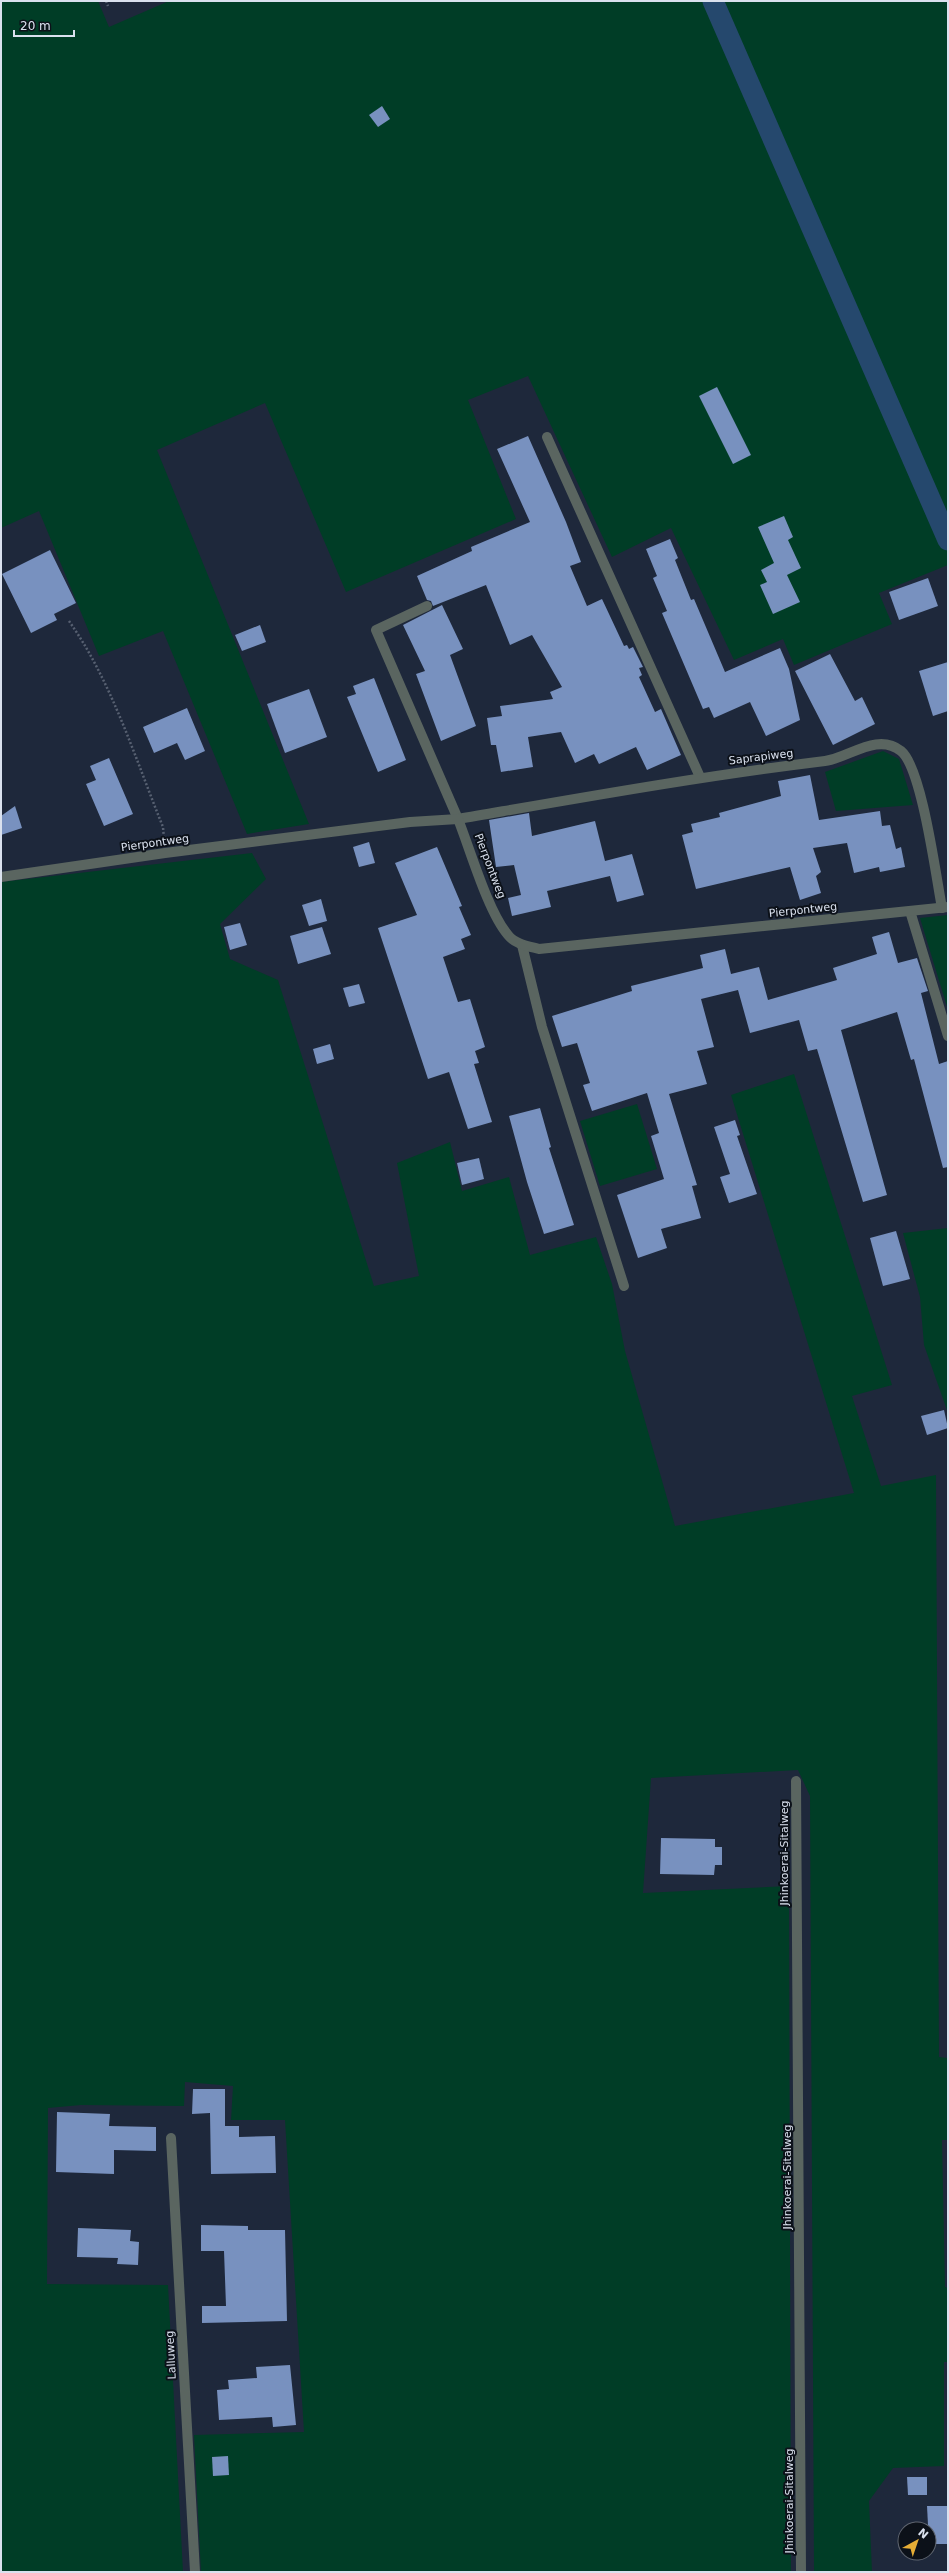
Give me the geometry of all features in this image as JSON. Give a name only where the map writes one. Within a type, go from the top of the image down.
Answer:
[{"type":"street","points":[[547,437],[700,777]]},
{"type":"street","points":[[427,606],[376,630],[458,819]]},
{"type":"street","name":"Saprapiweg","points":[[458,819],[700,777],[836,760],[869,746],[893,746],[904,754],[915,777],[924,810],[945,908]]},
{"type":"street","name":"Pierpontweg","points":[[1,877],[165,853],[410,822],[458,819],[498,920],[509,936],[522,944],[538,949],[945,908]]},
{"type":"street","points":[[910,911],[948,1036]]},
{"type":"street","points":[[522,944],[542,1027],[624,1286]]},
{"type":"street","name":"Jhinkoerai-Sitalweg","points":[[796,1781],[801,2572]]},
{"type":"street","name":"Lalluweg","points":[[172,2138],[195,2572]]},
{"type":"path","points":[[106,1],[108,6]]},
{"type":"path","points":[[69,621],[92,658],[164,827],[165,853]]},
{"type":"green space","points":[[1,1],[98,1],[109,27],[169,1],[948,1],[948,565],[879,593],[892,624],[794,665],[783,639],[734,660],[671,528],[612,557],[528,376],[468,400],[516,519],[346,592],[265,403],[157,450],[309,824],[247,834],[163,631],[99,656],[39,511],[1,528]]},
{"type":"green space","points":[[883,751],[899,759],[913,805],[836,811],[825,772]]},
{"type":"green space","points":[[252,853],[266,879],[220,924],[230,959],[278,980],[374,1286],[419,1276],[397,1163],[450,1142],[462,1191],[509,1177],[530,1255],[596,1237],[612,1284],[625,1351],[675,1526],[854,1493],[731,1095],[794,1074],[892,1385],[852,1396],[881,1486],[936,1475],[939,2057],[948,2058],[948,2140],[942,2140],[945,2287],[948,2288],[948,2362],[944,2362],[944,2466],[893,2468],[869,2501],[872,2572],[814,2572],[810,1796],[798,1770],[651,1778],[643,1893],[789,1886],[791,2572],[201,2572],[194,2435],[304,2432],[285,2120],[231,2120],[233,2086],[185,2082],[184,2106],[81,2105],[48,2108],[47,2284],[168,2285],[183,2572],[1,2572],[1,882]]},
{"type":"green space","points":[[948,915],[948,1010],[920,918]]},
{"type":"green space","points":[[637,1104],[657,1169],[600,1186],[580,1121]]},
{"type":"green space","points":[[948,1228],[948,1413],[924,1345],[920,1297],[903,1233]]},
{"type":"building","points":[[382,106],[390,119],[378,127],[369,115]]},
{"type":"building","points":[[717,387],[751,455],[733,464],[699,396]]},
{"type":"building","points":[[528,436],[566,522],[581,562],[570,566],[587,606],[602,599],[624,646],[627,645],[629,649],[633,647],[643,667],[639,668],[642,675],[639,677],[655,712],[661,709],[681,755],[647,770],[636,747],[599,764],[594,754],[575,763],[561,732],[528,737],[533,767],[501,772],[496,745],[491,745],[487,718],[502,716],[500,706],[553,699],[550,692],[562,687],[532,635],[510,645],[486,585],[433,606],[431,601],[427,600],[417,576],[472,551],[471,547],[530,522],[497,449]]},
{"type":"building","points":[[784,516],[793,537],[788,540],[801,568],[787,575],[800,602],[773,614],[760,585],[767,582],[761,570],[774,563],[758,527]]},
{"type":"building","points":[[670,539],[678,558],[675,560],[691,600],[694,599],[725,672],[780,648],[789,669],[800,720],[766,736],[750,702],[714,718],[709,707],[703,709],[662,613],[667,611],[653,578],[657,576],[646,549]]},
{"type":"building","points":[[50,550],[76,603],[54,614],[57,620],[31,633],[2,574]]},
{"type":"building","points":[[928,578],[938,606],[899,620],[889,592]]},
{"type":"building","points":[[442,605],[463,649],[450,655],[476,726],[441,741],[416,674],[425,671],[403,625]]},
{"type":"building","points":[[260,625],[266,642],[242,651],[235,635]]},
{"type":"building","points":[[830,654],[855,701],[862,697],[875,724],[833,745],[795,671]]},
{"type":"building","points":[[948,662],[948,711],[933,716],[919,671]]},
{"type":"building","points":[[374,678],[406,760],[378,772],[347,697],[356,694],[353,686]]},
{"type":"building","points":[[309,689],[327,737],[285,753],[267,704]]},
{"type":"building","points":[[187,708],[205,751],[185,760],[177,743],[154,753],[143,727]]},
{"type":"building","points":[[109,758],[133,814],[104,826],[86,784],[96,780],[90,766]]},
{"type":"building","points":[[810,775],[819,820],[880,811],[882,826],[890,825],[896,849],[901,847],[905,867],[880,872],[879,867],[854,873],[847,843],[813,848],[821,872],[816,876],[821,893],[800,900],[790,867],[696,889],[682,835],[693,832],[691,824],[720,817],[719,813],[781,796],[778,781]]},
{"type":"building","points":[[15,806],[22,828],[1,835],[1,816]]},
{"type":"building","points":[[529,813],[532,836],[595,821],[605,861],[632,854],[644,895],[617,902],[610,876],[547,891],[551,907],[512,916],[508,898],[521,895],[514,865],[496,867],[489,820]]},
{"type":"building","points":[[369,842],[375,863],[359,867],[353,847]]},
{"type":"building","points":[[437,847],[462,906],[459,907],[471,935],[461,939],[465,949],[443,957],[458,1002],[470,999],[485,1047],[475,1051],[479,1063],[474,1064],[492,1122],[468,1129],[449,1072],[428,1079],[378,928],[417,915],[395,863]]},
{"type":"building","points":[[321,899],[327,921],[309,926],[302,905]]},
{"type":"building","points":[[240,923],[247,945],[230,950],[224,927]]},
{"type":"building","points":[[322,927],[331,954],[298,964],[290,936]]},
{"type":"building","points":[[889,932],[898,963],[917,958],[928,991],[921,993],[939,1064],[948,1061],[948,1167],[943,1168],[914,1059],[911,1060],[897,1012],[841,1030],[887,1195],[863,1202],[817,1049],[808,1051],[799,1020],[750,1033],[738,990],[701,999],[714,1047],[697,1051],[707,1084],[669,1094],[697,1185],[692,1186],[701,1218],[661,1229],[667,1248],[638,1258],[617,1195],[664,1179],[651,1136],[659,1133],[647,1093],[592,1111],[583,1085],[590,1083],[577,1043],[562,1047],[552,1016],[632,991],[631,986],[703,968],[700,955],[725,949],[731,974],[759,967],[768,1000],[837,980],[833,968],[877,954],[872,937]]},
{"type":"building","points":[[359,984],[365,1003],[349,1007],[343,988]]},
{"type":"building","points":[[330,1044],[334,1059],[317,1064],[313,1049]]},
{"type":"building","points":[[540,1108],[551,1147],[549,1148],[574,1225],[544,1234],[527,1182],[509,1116]]},
{"type":"building","points":[[735,1120],[740,1135],[737,1136],[757,1194],[729,1203],[720,1177],[730,1174],[714,1127]]},
{"type":"building","points":[[479,1158],[484,1179],[462,1185],[457,1163]]},
{"type":"building","points":[[896,1231],[910,1279],[883,1286],[870,1238]]},
{"type":"building","points":[[944,1410],[948,1428],[927,1435],[921,1416]]},
{"type":"building","points":[[661,1838],[715,1839],[715,1847],[722,1847],[722,1865],[715,1865],[714,1875],[660,1874]]},
{"type":"building","points":[[193,2089],[225,2089],[225,2126],[239,2126],[239,2137],[275,2136],[276,2173],[211,2174],[210,2113],[192,2114]]},
{"type":"building","points":[[57,2112],[110,2114],[109,2126],[156,2127],[156,2151],[114,2150],[114,2174],[56,2172]]},
{"type":"building","points":[[201,2225],[248,2226],[248,2230],[285,2230],[287,2321],[202,2323],[202,2306],[226,2306],[224,2251],[201,2251]]},
{"type":"building","points":[[78,2228],[131,2230],[130,2241],[139,2242],[138,2265],[117,2264],[118,2258],[77,2257]]},
{"type":"building","points":[[290,2365],[296,2425],[273,2427],[272,2417],[219,2420],[217,2390],[229,2389],[228,2380],[257,2378],[256,2367]]},
{"type":"building","points":[[228,2456],[229,2475],[213,2476],[212,2457]]},
{"type":"building","points":[[907,2477],[927,2477],[927,2495],[908,2495]]},
{"type":"building","points":[[927,2506],[948,2506],[948,2544],[937,2544],[937,2521],[928,2521]]},
{"type":"waterway","points":[[713,1],[948,540]]}]
